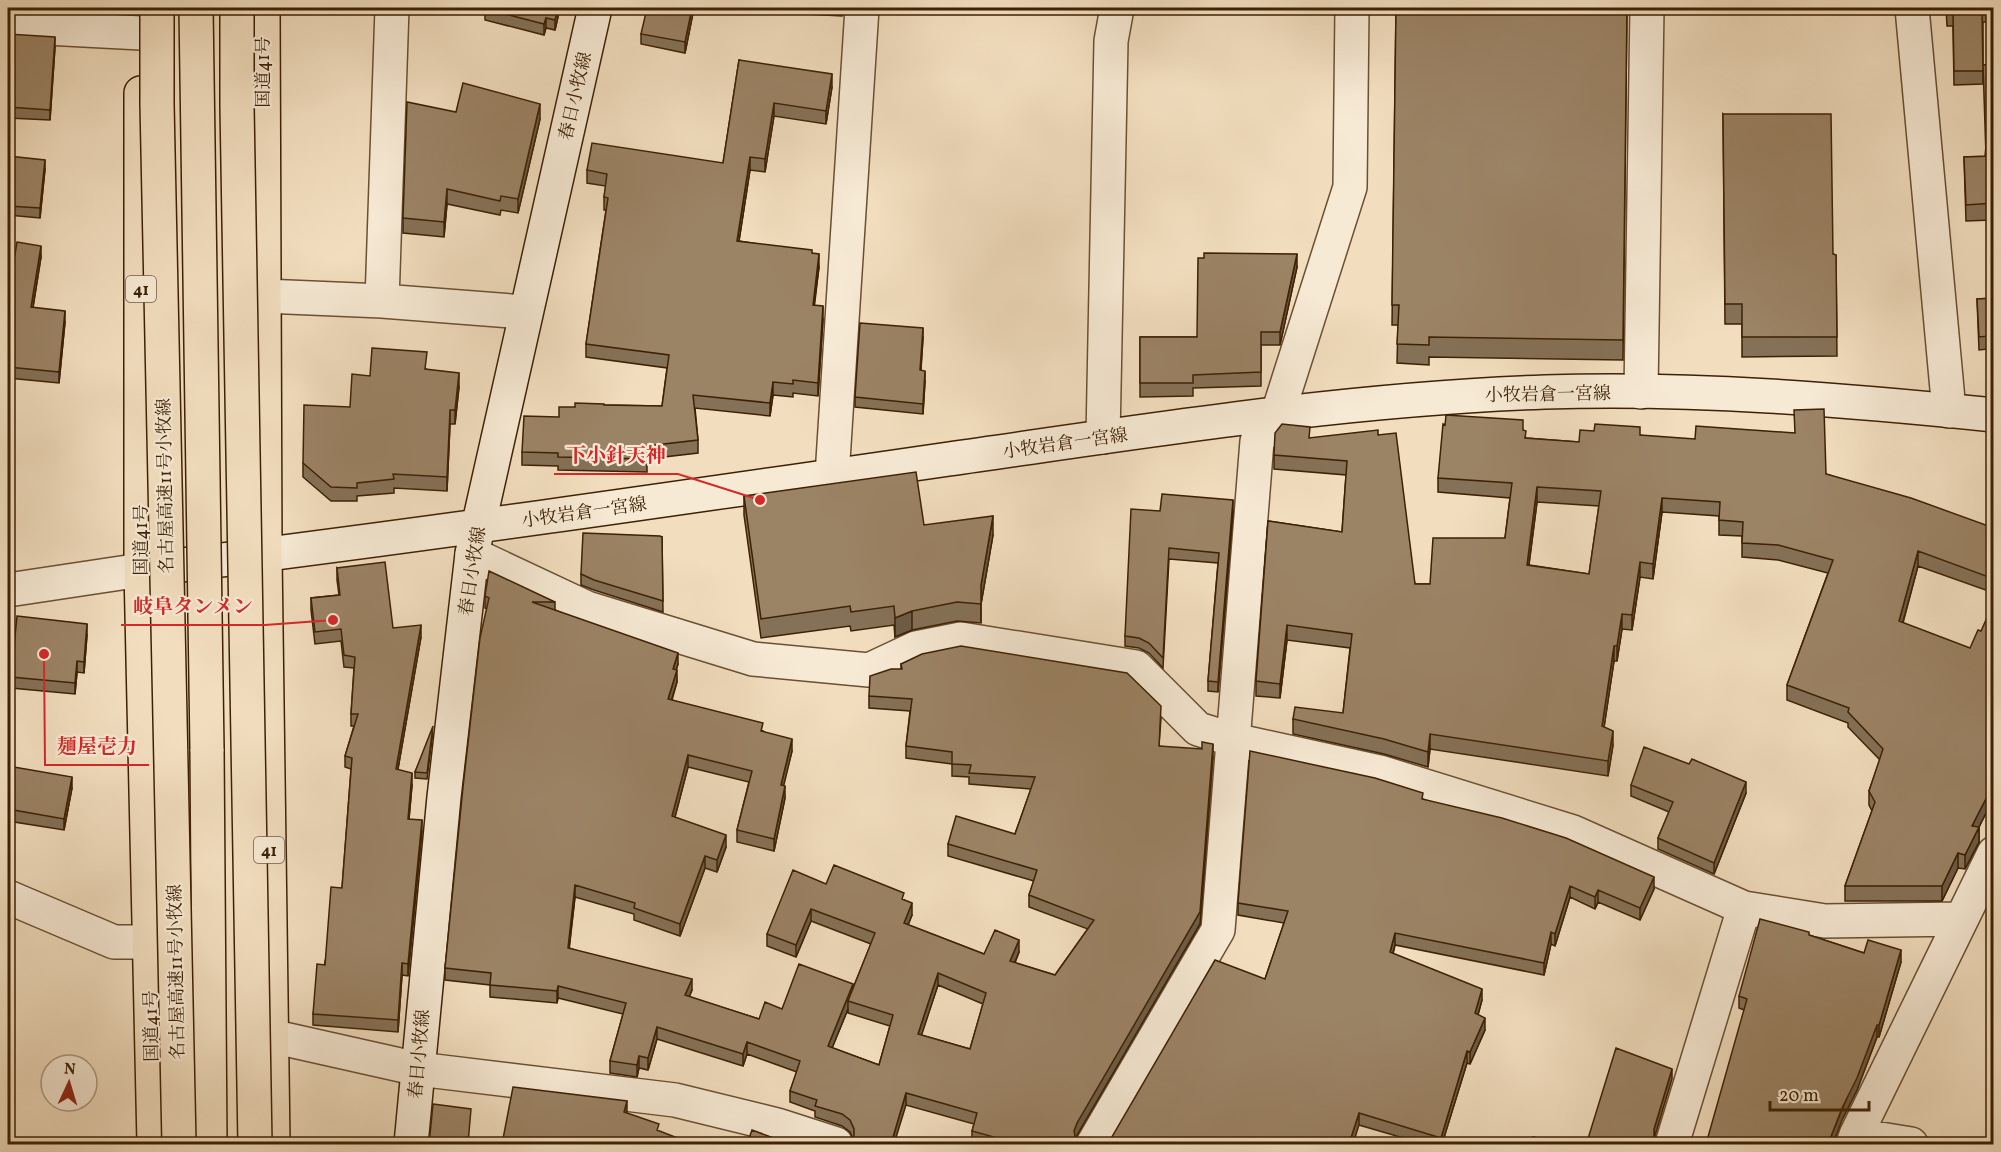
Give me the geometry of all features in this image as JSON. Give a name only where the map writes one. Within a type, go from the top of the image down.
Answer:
[{"type":"highway","points":[[196,8],[207,749],[210,1144]]},
{"type":"highway","points":[[237,8],[255,1144]]},
{"type":"highway","name":"国道41号","points":[[263,8],[265,555],[273,1144]]},
{"type":"highway","name":"国道41号","points":[[147,16],[141,570],[154,1144]]},
{"type":"highway","name":"名古屋高速11号小牧線","points":[[147,16],[157,128],[179,1144]]},
{"type":"street","points":[[382,301],[392,8]]},
{"type":"street","name":"春日小牧線","points":[[411,1144],[446,785],[475,540],[595,8]]},
{"type":"street","points":[[832,476],[862,8]]},
{"type":"street","points":[[1103,437],[1111,40],[1117,8]]},
{"type":"street","points":[[1093,1144],[1218,930],[1257,441],[1278,413],[1350,187],[1352,8]]},
{"type":"street","points":[[1641,392],[1647,8]]},
{"type":"street","points":[[1912,8],[1949,411]]},
{"type":"street","points":[[8,26],[147,16]]},
{"type":"street","points":[[264,296],[382,301],[525,312]]},
{"type":"street","name":"小牧岩倉一宮線","points":[[8,590],[141,570],[265,555],[475,540],[832,476],[1278,413],[1421,398],[1549,392],[1771,396],[1994,416]]},
{"type":"street","points":[[475,540],[587,608],[753,659],[869,670],[916,648],[962,639],[1136,667],[1198,729],[1234,740],[1380,772],[1574,832],[1744,908],[1825,921],[1961,919]]},
{"type":"street","points":[[1911,1144],[1854,1140],[1994,853]]},
{"type":"street","points":[[8,897],[114,942],[149,942]]},
{"type":"street","points":[[1672,1144],[1744,908]]},
{"type":"street","points":[[271,1036],[417,1069],[675,1101],[777,1125],[836,1144]]},
{"type":"building","points":[[485,8],[558,8],[555,20],[546,18],[544,24]]},
{"type":"building","points":[[647,8],[692,8],[685,42],[641,34]]},
{"type":"building","points":[[1396,8],[1627,8],[1623,340],[1429,337],[1429,345],[1397,344],[1399,305],[1392,305]]},
{"type":"building","points":[[1947,8],[1982,8],[1983,71],[1954,71],[1953,13],[1947,13]]},
{"type":"building","points":[[8,34],[55,37],[50,110],[8,107]]},
{"type":"building","points":[[739,60],[832,74],[826,111],[774,103],[765,159],[750,157],[737,241],[812,250],[812,253],[819,254],[813,305],[823,306],[818,383],[793,380],[793,384],[773,382],[770,403],[693,395],[698,440],[647,446],[647,459],[558,457],[558,453],[522,452],[524,416],[559,417],[559,407],[575,407],[575,403],[662,406],[669,355],[586,344],[608,198],[604,197],[607,174],[587,170],[592,143],[723,163]]},
{"type":"building","points":[[1994,64],[1993,158],[1993,156],[1986,156],[1983,65]]},
{"type":"building","points":[[463,83],[540,104],[518,199],[501,196],[500,201],[447,189],[444,222],[403,218],[407,102],[456,112]]},
{"type":"building","points":[[1723,114],[1831,114],[1837,337],[1742,337],[1742,304],[1725,304]]},
{"type":"building","points":[[8,156],[45,160],[40,208],[8,206]]},
{"type":"building","points":[[1993,156],[1994,203],[1966,205],[1964,157]]},
{"type":"building","points":[[1992,211],[1994,211],[1994,244],[1993,244]]},
{"type":"building","points":[[17,242],[41,246],[31,307],[65,311],[59,372],[8,367],[8,297]]},
{"type":"building","points":[[1204,253],[1297,254],[1280,332],[1261,332],[1261,372],[1193,375],[1193,383],[1140,383],[1140,337],[1197,337],[1198,258],[1204,258]]},
{"type":"building","points":[[1994,298],[1994,357],[1988,357],[1989,336],[1979,337],[1977,299]]},
{"type":"building","points":[[860,323],[923,328],[920,370],[925,371],[923,404],[855,397]]},
{"type":"building","points":[[372,348],[427,352],[425,369],[459,373],[455,410],[450,410],[447,477],[393,474],[394,479],[357,483],[357,488],[331,487],[303,463],[304,405],[350,407],[352,374],[370,376]]},
{"type":"building","points":[[1824,409],[1826,474],[1911,498],[1994,528],[1994,579],[1918,551],[1899,621],[1970,648],[1978,630],[1981,631],[1994,602],[1994,783],[1972,826],[1979,827],[1965,855],[1958,853],[1942,886],[1845,886],[1875,802],[1869,791],[1883,749],[1848,712],[1849,708],[1787,685],[1833,560],[1778,545],[1742,543],[1743,522],[1719,520],[1720,502],[1662,498],[1653,564],[1640,562],[1632,615],[1622,614],[1617,646],[1614,646],[1602,726],[1613,731],[1608,761],[1430,734],[1428,752],[1384,739],[1293,719],[1295,707],[1343,713],[1352,634],[1287,625],[1280,684],[1256,681],[1268,521],[1342,532],[1347,461],[1274,455],[1275,433],[1282,424],[1310,427],[1309,438],[1378,430],[1378,435],[1396,433],[1415,584],[1430,584],[1433,538],[1505,538],[1512,483],[1438,478],[1443,424],[1445,425],[1446,415],[1523,420],[1525,438],[1579,442],[1580,430],[1594,431],[1595,424],[1640,427],[1640,435],[1695,439],[1696,426],[1795,433],[1794,410]],"holes":[[[1537,487],[1601,491],[1589,574],[1527,565]]]},
{"type":"building","points":[[916,472],[924,525],[993,516],[981,585],[981,604],[957,602],[912,611],[895,618],[894,606],[851,612],[850,606],[761,619],[744,496]]},
{"type":"building","points":[[1162,494],[1233,500],[1218,682],[1208,681],[1219,553],[1169,548],[1163,658],[1149,643],[1139,638],[1125,636],[1131,509],[1160,511]]},
{"type":"building","points":[[583,533],[662,537],[663,601],[581,574]]},
{"type":"building","points":[[385,562],[393,628],[421,625],[396,769],[412,773],[408,819],[422,820],[408,964],[402,963],[398,1020],[313,1014],[317,964],[325,965],[331,887],[342,888],[352,758],[345,756],[358,714],[351,714],[355,657],[344,655],[341,629],[315,632],[311,598],[340,595],[337,568]]},
{"type":"building","points":[[489,571],[555,602],[532,602],[678,653],[673,669],[677,670],[668,699],[763,723],[761,731],[792,739],[781,785],[785,786],[774,839],[737,830],[752,771],[688,755],[672,816],[726,835],[717,860],[705,856],[680,924],[634,908],[635,903],[575,885],[568,948],[692,979],[685,995],[759,1019],[765,1002],[782,1009],[799,964],[853,984],[828,1046],[879,1065],[893,1015],[848,1001],[875,933],[811,909],[796,945],[767,934],[793,870],[826,884],[834,865],[904,893],[902,899],[912,903],[904,923],[984,954],[995,930],[1019,940],[1010,961],[1055,975],[1094,920],[1029,895],[1037,870],[948,844],[956,816],[1015,834],[1035,777],[969,773],[971,765],[952,764],[952,752],[906,746],[912,699],[869,696],[870,676],[891,669],[902,669],[901,664],[922,654],[961,646],[1127,673],[1161,706],[1159,746],[1202,749],[1202,742],[1213,744],[1200,912],[1077,1123],[1074,1131],[1076,1141],[1080,1144],[1019,1144],[972,1131],[977,1113],[906,1093],[891,1144],[849,1144],[854,1138],[854,1129],[850,1120],[842,1114],[815,1106],[817,1100],[790,1091],[800,1061],[747,1042],[743,1054],[657,1027],[648,1058],[639,1056],[637,1065],[610,1061],[626,1003],[558,986],[557,991],[490,985],[491,973],[445,968],[480,638],[489,598],[485,596]],"holes":[[[938,973],[986,993],[970,1049],[918,1034]]]},
{"type":"building","points":[[17,616],[87,624],[84,662],[77,661],[75,683],[11,677]]},
{"type":"building","points":[[433,726],[427,773],[415,772]]},
{"type":"building","points":[[1644,747],[1689,764],[1692,759],[1746,782],[1714,863],[1658,838],[1673,802],[1631,785]]},
{"type":"building","points":[[1250,751],[1375,778],[1423,793],[1422,799],[1502,818],[1566,838],[1654,877],[1640,908],[1598,890],[1595,897],[1570,886],[1555,934],[1551,932],[1544,963],[1395,933],[1390,952],[1482,989],[1475,1013],[1485,1018],[1470,1052],[1467,1051],[1441,1138],[1359,1113],[1349,1144],[1106,1144],[1215,960],[1265,979],[1288,911],[1238,903]]},
{"type":"building","points":[[8,766],[72,777],[64,819],[8,809]]},
{"type":"building","points":[[1760,919],[1809,932],[1809,935],[1864,953],[1868,940],[1901,950],[1879,1025],[1877,1025],[1828,1144],[1706,1144],[1747,999],[1739,996]]},
{"type":"building","points":[[1616,1048],[1672,1069],[1654,1129],[1655,1144],[1565,1144],[1566,1138],[1587,1142]]},
{"type":"building","points":[[513,1087],[627,1101],[624,1112],[659,1124],[657,1130],[680,1139],[679,1144],[502,1144]]},
{"type":"building","points":[[433,1104],[471,1109],[468,1144],[428,1144]]},
{"type":"building","points":[[752,1130],[790,1144],[747,1144]]},
{"type":"building","points":[[1533,1137],[1565,1144],[1531,1144]]},
{"type":"building","points":[[801,1140],[813,1144],[799,1144]]},
{"type":"place","name":"下小針天神","points":[[760,500]]},
{"type":"place","name":"岐阜タンメン","points":[[333,620]]},
{"type":"place","name":"麺屋壱力","points":[[44,654]]}]
